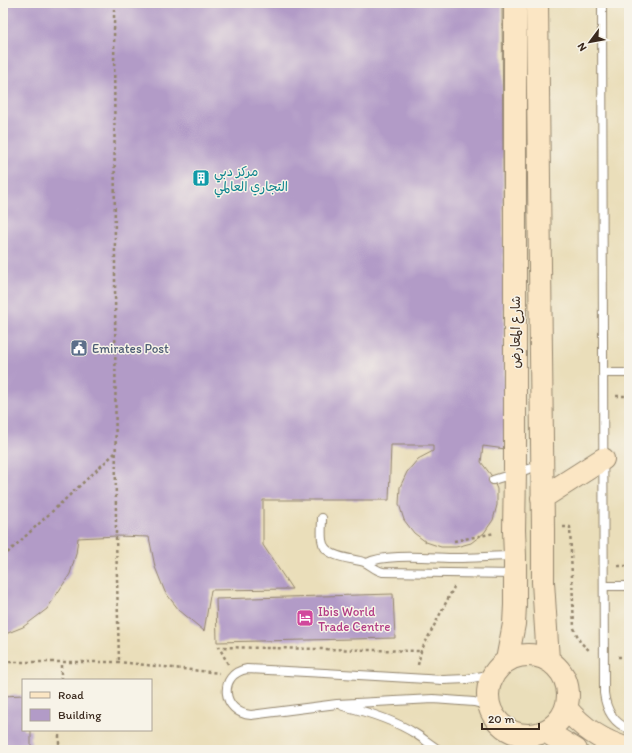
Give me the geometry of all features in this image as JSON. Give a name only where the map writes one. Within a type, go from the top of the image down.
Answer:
[{"type":"street","name":"شارع المعارض","points":[[500,667],[514,624],[515,472],[510,383],[515,3]]},
{"type":"street","name":"شارع المعارض","points":[[537,3],[543,529],[542,582],[548,660]]},
{"type":"street","points":[[542,498],[603,459]]},
{"type":"street","points":[[520,655],[535,655],[548,660],[557,667],[564,676],[568,692],[566,708],[558,722],[546,731],[534,735],[523,735],[512,732],[502,725],[494,716],[489,706],[489,684],[500,667],[520,655]]},
{"type":"street","points":[[566,708],[575,720],[587,730],[614,745],[629,749]]},
{"type":"street","points":[[546,731],[576,750]]},
{"type":"lane","points":[[602,3],[605,702],[613,718],[619,724],[629,729]]},
{"type":"lane","points":[[603,373],[629,373]]},
{"type":"lane","points":[[493,480],[542,464]]},
{"type":"lane","points":[[322,518],[322,540],[326,550],[335,555],[367,563],[383,572],[515,565]]},
{"type":"lane","points":[[367,563],[384,557],[457,558],[515,565]]},
{"type":"lane","points":[[604,586],[629,586]]},
{"type":"lane","points":[[489,706],[467,701],[433,699],[337,704],[244,715],[232,707],[228,701],[227,687],[229,680],[234,675],[247,669],[467,680],[500,667]]},
{"type":"lane","points":[[337,704],[397,724],[416,734],[439,750]]},
{"type":"path","points":[[114,3],[116,453],[119,662]]},
{"type":"path","points":[[3,556],[116,453]]},
{"type":"path","points":[[543,529],[570,527],[574,628],[576,635],[586,648],[600,656],[629,657]]},
{"type":"path","points":[[454,541],[514,530]]},
{"type":"path","points":[[418,666],[421,651],[457,581]]},
{"type":"path","points":[[234,675],[219,647],[421,651]]},
{"type":"path","points":[[3,662],[119,662],[234,675]]},
{"type":"path","points":[[61,662],[61,679]]},
{"type":"path","points":[[58,750],[59,731]]},
{"type":"building","name":"مركز دبي التجاري العالمي","points":[[3,3],[502,3],[505,449],[483,446],[481,462],[491,475],[497,489],[497,505],[493,520],[484,533],[471,543],[456,547],[441,547],[426,542],[414,533],[404,520],[399,504],[400,487],[407,472],[418,459],[433,451],[433,445],[391,445],[389,500],[263,500],[263,545],[292,589],[211,590],[204,631],[179,610],[165,592],[155,567],[149,537],[116,536],[78,538],[76,554],[70,574],[47,609],[23,627],[3,635]]},
{"type":"building","name":"Ibis World Trade Centre","points":[[393,594],[395,638],[217,642],[216,599]]},
{"type":"building","points":[[22,695],[22,731],[31,731],[31,750],[3,750],[3,696]]},
{"type":"place","name":"مركز دبي التجاري العالمي","points":[[201,178]]},
{"type":"place","name":"Emirates Post","points":[[79,348]]},
{"type":"place","name":"Ibis World Trade Centre","points":[[305,618]]}]
